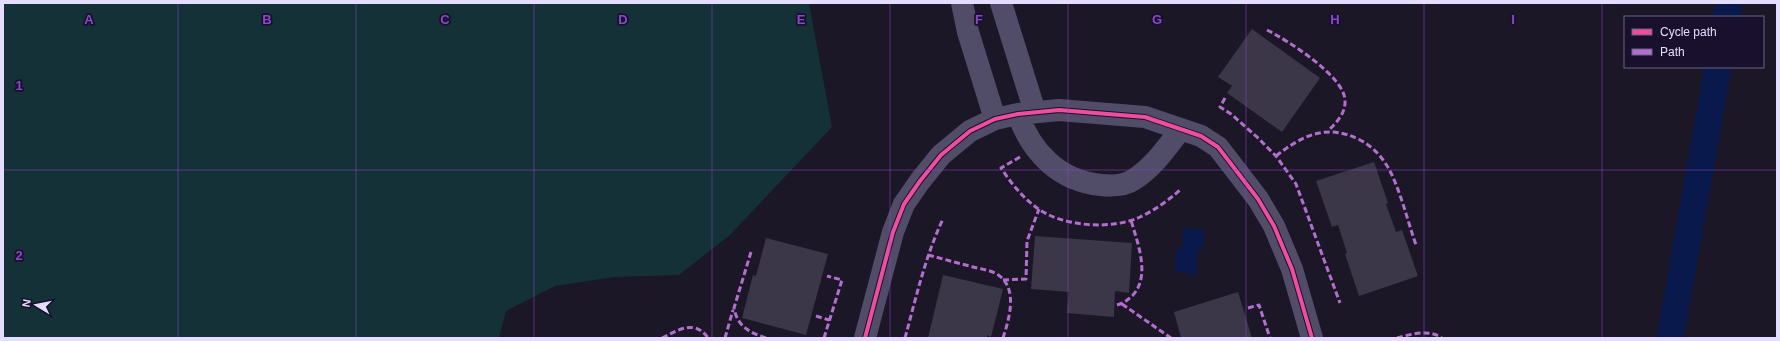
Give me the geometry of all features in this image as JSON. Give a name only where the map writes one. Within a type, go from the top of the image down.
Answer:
[{"type":"street","points":[[962,3],[968,32],[995,119]]},
{"type":"street","points":[[1001,3],[1026,113],[1024,130],[1037,151],[1059,172],[1088,184],[1113,186],[1132,181],[1150,167],[1181,129]]},
{"type":"street","points":[[865,338],[893,232],[904,204],[941,155],[970,131],[995,119],[1026,113],[1059,110],[1145,117],[1201,136],[1218,147],[1258,199],[1274,226],[1292,269],[1312,338]]},
{"type":"green space","points":[[3,3],[809,3],[832,127],[730,235],[679,275],[614,277],[555,286],[506,311],[499,338],[3,338]]},
{"type":"water","points":[[1183,228],[1204,229],[1203,249],[1198,250],[1196,275],[1187,275],[1187,272],[1175,271],[1176,249],[1182,249]]},
{"type":"building","points":[[1252,29],[1320,78],[1282,132],[1227,93],[1232,86],[1218,77]]},
{"type":"building","points":[[1374,162],[1396,232],[1402,230],[1418,276],[1359,296],[1345,254],[1347,253],[1338,225],[1332,227],[1316,181]]},
{"type":"building","points":[[1035,236],[1132,243],[1129,293],[1115,291],[1114,317],[1067,313],[1069,292],[1031,289]]},
{"type":"building","points":[[766,238],[828,254],[806,335],[742,318],[753,275],[756,276]]},
{"type":"building","points":[[943,275],[1003,289],[991,337],[987,335],[987,338],[928,338]]},
{"type":"building","points":[[1238,292],[1252,338],[1181,338],[1174,312]]},
{"type":"waterway","points":[[1726,16],[1729,3]]},
{"type":"waterway","points":[[1670,338],[1718,68]]},
{"type":"marked path","points":[[1267,30],[1300,50],[1313,60],[1335,80],[1342,91],[1345,100],[1344,109],[1338,121],[1328,131]]},
{"type":"marked path","points":[[1225,98],[1220,107],[1231,114],[1276,156],[1296,184],[1340,303]]},
{"type":"marked path","points":[[1276,156],[1306,137],[1326,132],[1337,132],[1348,135],[1370,146],[1379,154],[1396,183],[1416,245]]},
{"type":"marked path","points":[[1020,157],[1001,168],[1013,184],[1026,199],[1037,208],[1060,219],[1074,223],[1102,225],[1129,221],[1156,208],[1181,189]]},
{"type":"marked path","points":[[1003,280],[1026,279],[1027,241],[1039,209]]},
{"type":"marked path","points":[[905,338],[926,263],[943,219]]},
{"type":"marked path","points":[[1117,305],[1126,301],[1133,295],[1141,278],[1141,258],[1131,220]]},
{"type":"marked path","points":[[751,252],[734,308],[738,320],[745,328],[766,338]]},
{"type":"marked path","points":[[928,255],[991,272],[997,274],[1004,280],[1010,295],[1010,313],[1003,338]]},
{"type":"marked path","points":[[824,338],[842,280],[827,276]]},
{"type":"marked path","points":[[1122,304],[1171,338]]},
{"type":"marked path","points":[[1248,308],[1259,305],[1270,338]]},
{"type":"marked path","points":[[725,338],[733,310]]},
{"type":"marked path","points":[[816,316],[829,320]]},
{"type":"marked path","points":[[662,338],[680,329],[686,328],[698,329],[708,338]]},
{"type":"marked path","points":[[1397,338],[1420,333],[1437,335],[1442,338]]},
{"type":"cycle path","points":[[865,338],[893,232],[904,204],[941,155],[970,131],[995,119],[1018,114],[1059,110],[1145,117],[1201,136],[1218,147],[1258,199],[1274,226],[1292,269],[1312,338]]}]
